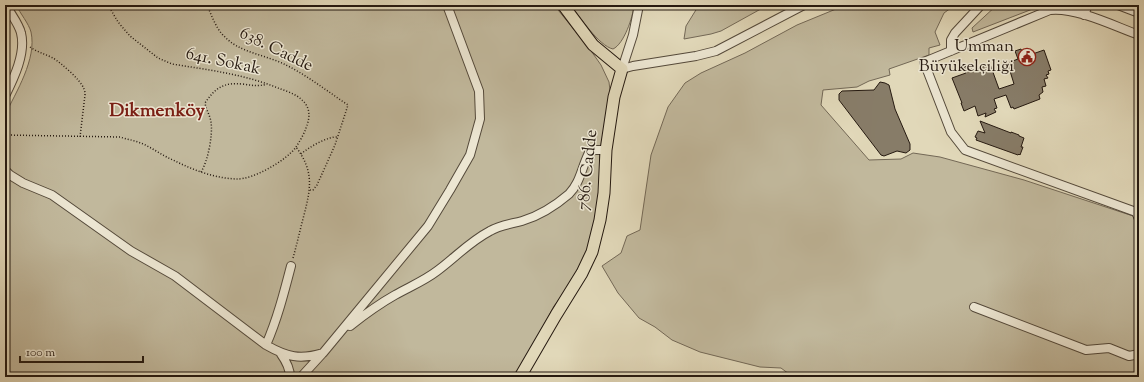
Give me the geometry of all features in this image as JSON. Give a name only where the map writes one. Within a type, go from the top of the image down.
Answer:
[{"type":"main road","points":[[563,5],[593,45],[622,69]]},
{"type":"main road","name":"786. Cadde","points":[[520,377],[556,314],[582,273],[592,252],[600,220],[604,193],[606,150],[614,97],[622,69]]},
{"type":"street","points":[[5,96],[7,87],[20,59],[21,40],[21,32],[6,5]]},
{"type":"street","points":[[5,170],[23,183],[52,195],[131,251],[174,276],[266,346],[281,354],[301,357],[323,353],[428,226],[470,154],[480,119],[479,91],[447,5]]},
{"type":"street","points":[[622,69],[633,35],[639,5]]},
{"type":"street","points":[[622,69],[716,51],[804,5]]},
{"type":"street","points":[[951,51],[951,40],[955,33],[981,5]]},
{"type":"street","points":[[1084,14],[1088,5]]},
{"type":"street","points":[[1118,5],[1139,13]]},
{"type":"street","points":[[1139,35],[1084,14],[1068,10],[1050,10],[924,62],[951,132],[965,150],[1136,212],[1139,219]]},
{"type":"street","points":[[301,377],[350,326],[382,303],[438,271],[475,239],[491,230],[536,216],[548,210],[576,186],[590,151],[606,150]]},
{"type":"street","points":[[266,346],[283,298],[291,266]]},
{"type":"street","points":[[974,307],[1086,350],[1109,348],[1129,356],[1139,354]]},
{"type":"street","points":[[281,354],[288,367],[290,377]]},
{"type":"path","name":"641. Sokak","points":[[108,5],[118,22],[130,36],[164,62],[235,74],[290,92],[302,99],[308,106],[310,112],[309,121],[296,148]]},
{"type":"path","name":"638. Cadde","points":[[207,5],[214,22],[224,37],[234,44],[256,54],[282,62],[297,70],[348,105],[338,137]]},
{"type":"path","points":[[21,40],[41,54],[53,58],[63,65],[81,83],[85,95],[80,137]]},
{"type":"path","points":[[200,172],[204,167],[211,136],[212,124],[205,103],[211,95],[219,88],[227,84],[241,84],[260,87],[268,84]]},
{"type":"path","points":[[5,135],[120,137],[139,142],[200,172],[220,178],[239,179],[250,177],[272,166],[296,148],[301,154],[308,168],[310,190],[291,266]]},
{"type":"path","points":[[301,154],[307,149],[330,138],[338,137]]},
{"type":"path","points":[[310,190],[313,190],[317,185],[338,137]]},
{"type":"shaded area","points":[[16,5],[554,5],[589,48],[601,65],[609,82],[611,99],[600,153],[599,196],[587,255],[571,284],[554,306],[516,377],[5,377],[5,115],[20,86],[31,53],[32,42],[30,29]]},
{"type":"shaded area","points":[[570,5],[634,5],[630,23],[624,36],[621,42],[613,49],[602,43],[596,37]]},
{"type":"shaded area","points":[[699,5],[768,5],[721,31],[684,39],[686,26]]},
{"type":"shaded area","points":[[842,5],[955,5],[944,13],[935,32],[940,45],[929,48],[929,55],[889,69],[890,75],[869,81],[857,87],[823,90],[821,105],[869,160],[901,159],[913,153],[940,157],[1024,180],[1133,216],[1139,231],[1139,377],[793,377],[781,368],[760,367],[700,352],[672,340],[655,327],[639,318],[618,293],[602,266],[621,253],[627,236],[640,230],[651,155],[668,107],[685,83],[701,73],[745,53],[797,25],[836,9]]},
{"type":"shaded area","points":[[997,5],[1043,5],[973,32],[972,28]]},
{"type":"building","points":[[1021,49],[1024,57],[1044,50],[1051,70],[1048,71],[1049,74],[1046,75],[1048,78],[1044,79],[1046,86],[1042,87],[1043,92],[1039,95],[1040,99],[1014,109],[1013,107],[1011,108],[1006,95],[994,99],[997,108],[994,109],[996,112],[985,117],[986,113],[978,116],[975,106],[964,111],[952,78],[966,73],[964,67],[970,65],[973,71],[990,64],[999,89],[1014,84],[1010,71],[1008,72],[1005,64],[1018,59],[1015,51]]},
{"type":"building","points":[[880,82],[889,85],[895,109],[910,144],[910,150],[906,153],[897,151],[884,156],[881,155],[839,100],[839,94],[842,91],[874,90]]},
{"type":"building","points":[[980,121],[1024,138],[1020,155],[976,140],[977,138],[975,137],[978,131],[985,133]]},
{"type":"place","name":"Umman Büyükelçiliği","points":[[1027,57]]},
{"type":"district","name":"Dikmenköy","points":[[157,111]]}]
